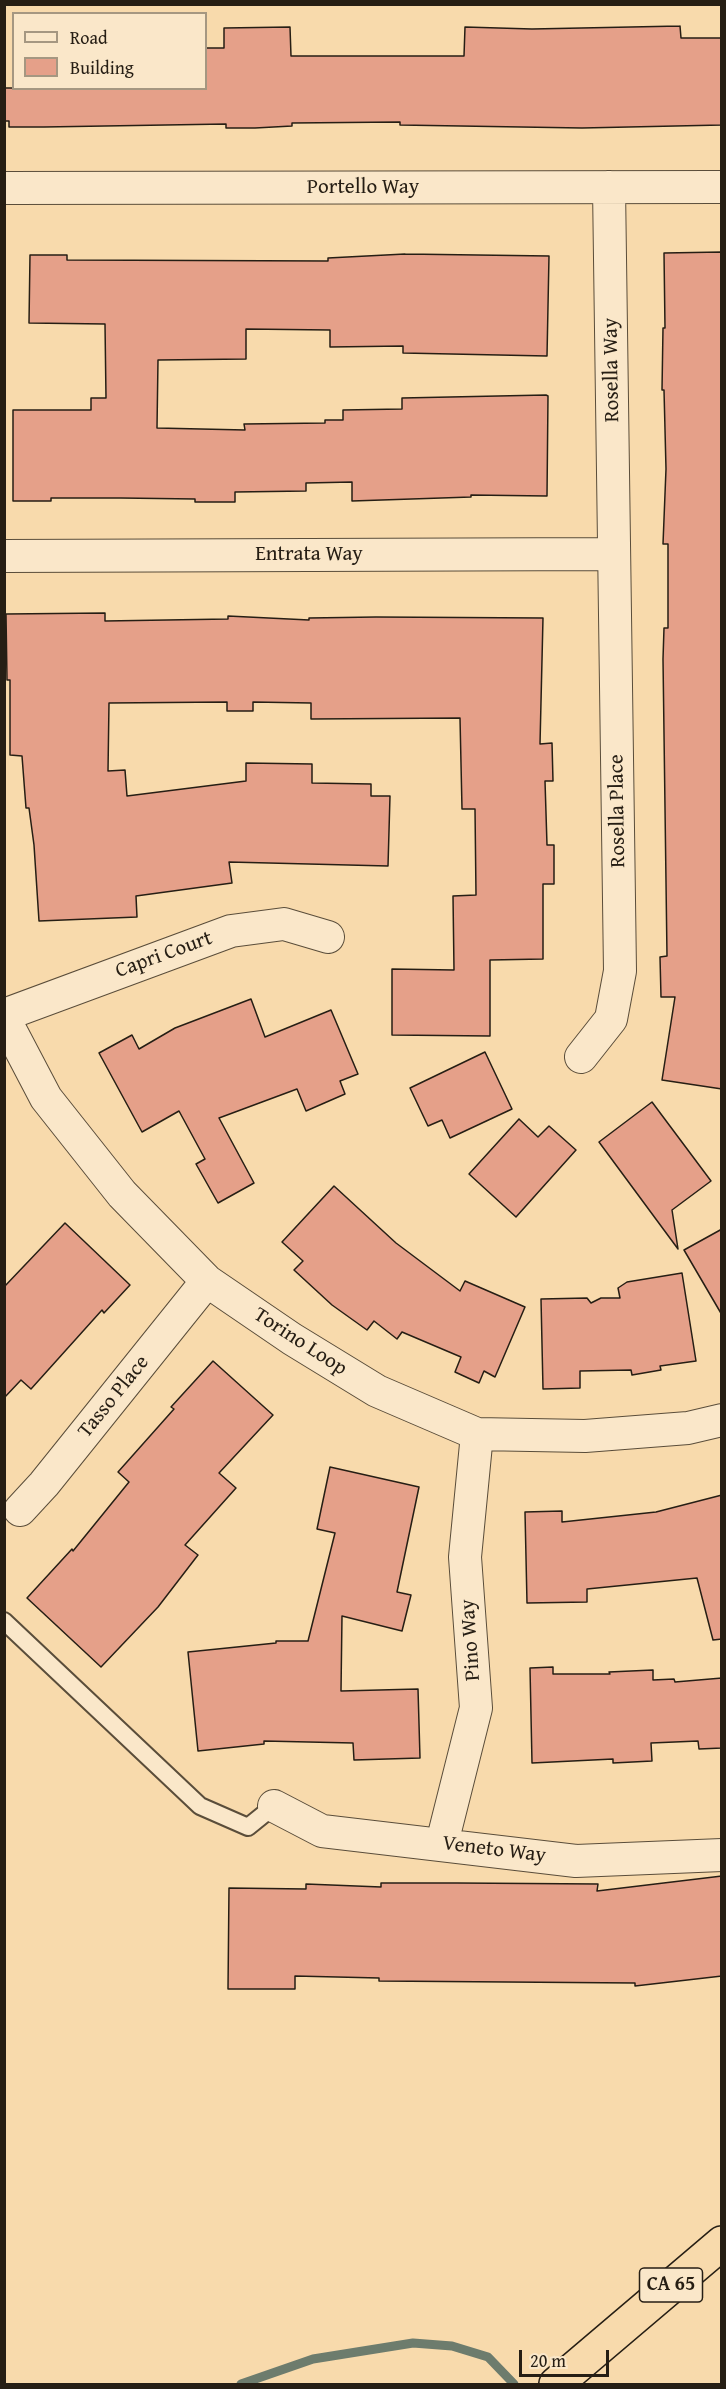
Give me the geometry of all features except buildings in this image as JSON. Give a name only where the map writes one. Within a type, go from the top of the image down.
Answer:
[{"type":"highway","name":"CA 65","points":[[556,2385],[722,2243]]},
{"type":"street","name":"Rosella Way","points":[[609,187],[615,554]]},
{"type":"street","name":"Portello Way","points":[[4,188],[722,187]]},
{"type":"street","name":"Entrata Way","points":[[4,556],[615,554]]},
{"type":"street","name":"Rosella Place","points":[[580,1057],[611,1018],[621,971],[615,554]]},
{"type":"street","name":"Capri Court","points":[[4,1016],[231,931],[284,924],[328,937]]},
{"type":"street","name":"Torino Loop","points":[[4,1016],[46,1098],[122,1194],[207,1281],[292,1340],[377,1391],[477,1434],[585,1436],[688,1428],[722,1420]]},
{"type":"street","name":"Tasso Place","points":[[20,1510],[52,1475],[207,1281]]},
{"type":"street","name":"Pino Way","points":[[442,1844],[476,1708],[465,1557],[477,1434]]},
{"type":"street","name":"Veneto Way","points":[[274,1806],[322,1831],[576,1861],[722,1855]]},
{"type":"lane","points":[[4,1621],[200,1806],[248,1827],[274,1806]]},
{"type":"waterway","points":[[241,2384],[313,2359],[413,2343],[452,2346],[488,2357],[514,2384]]}]
